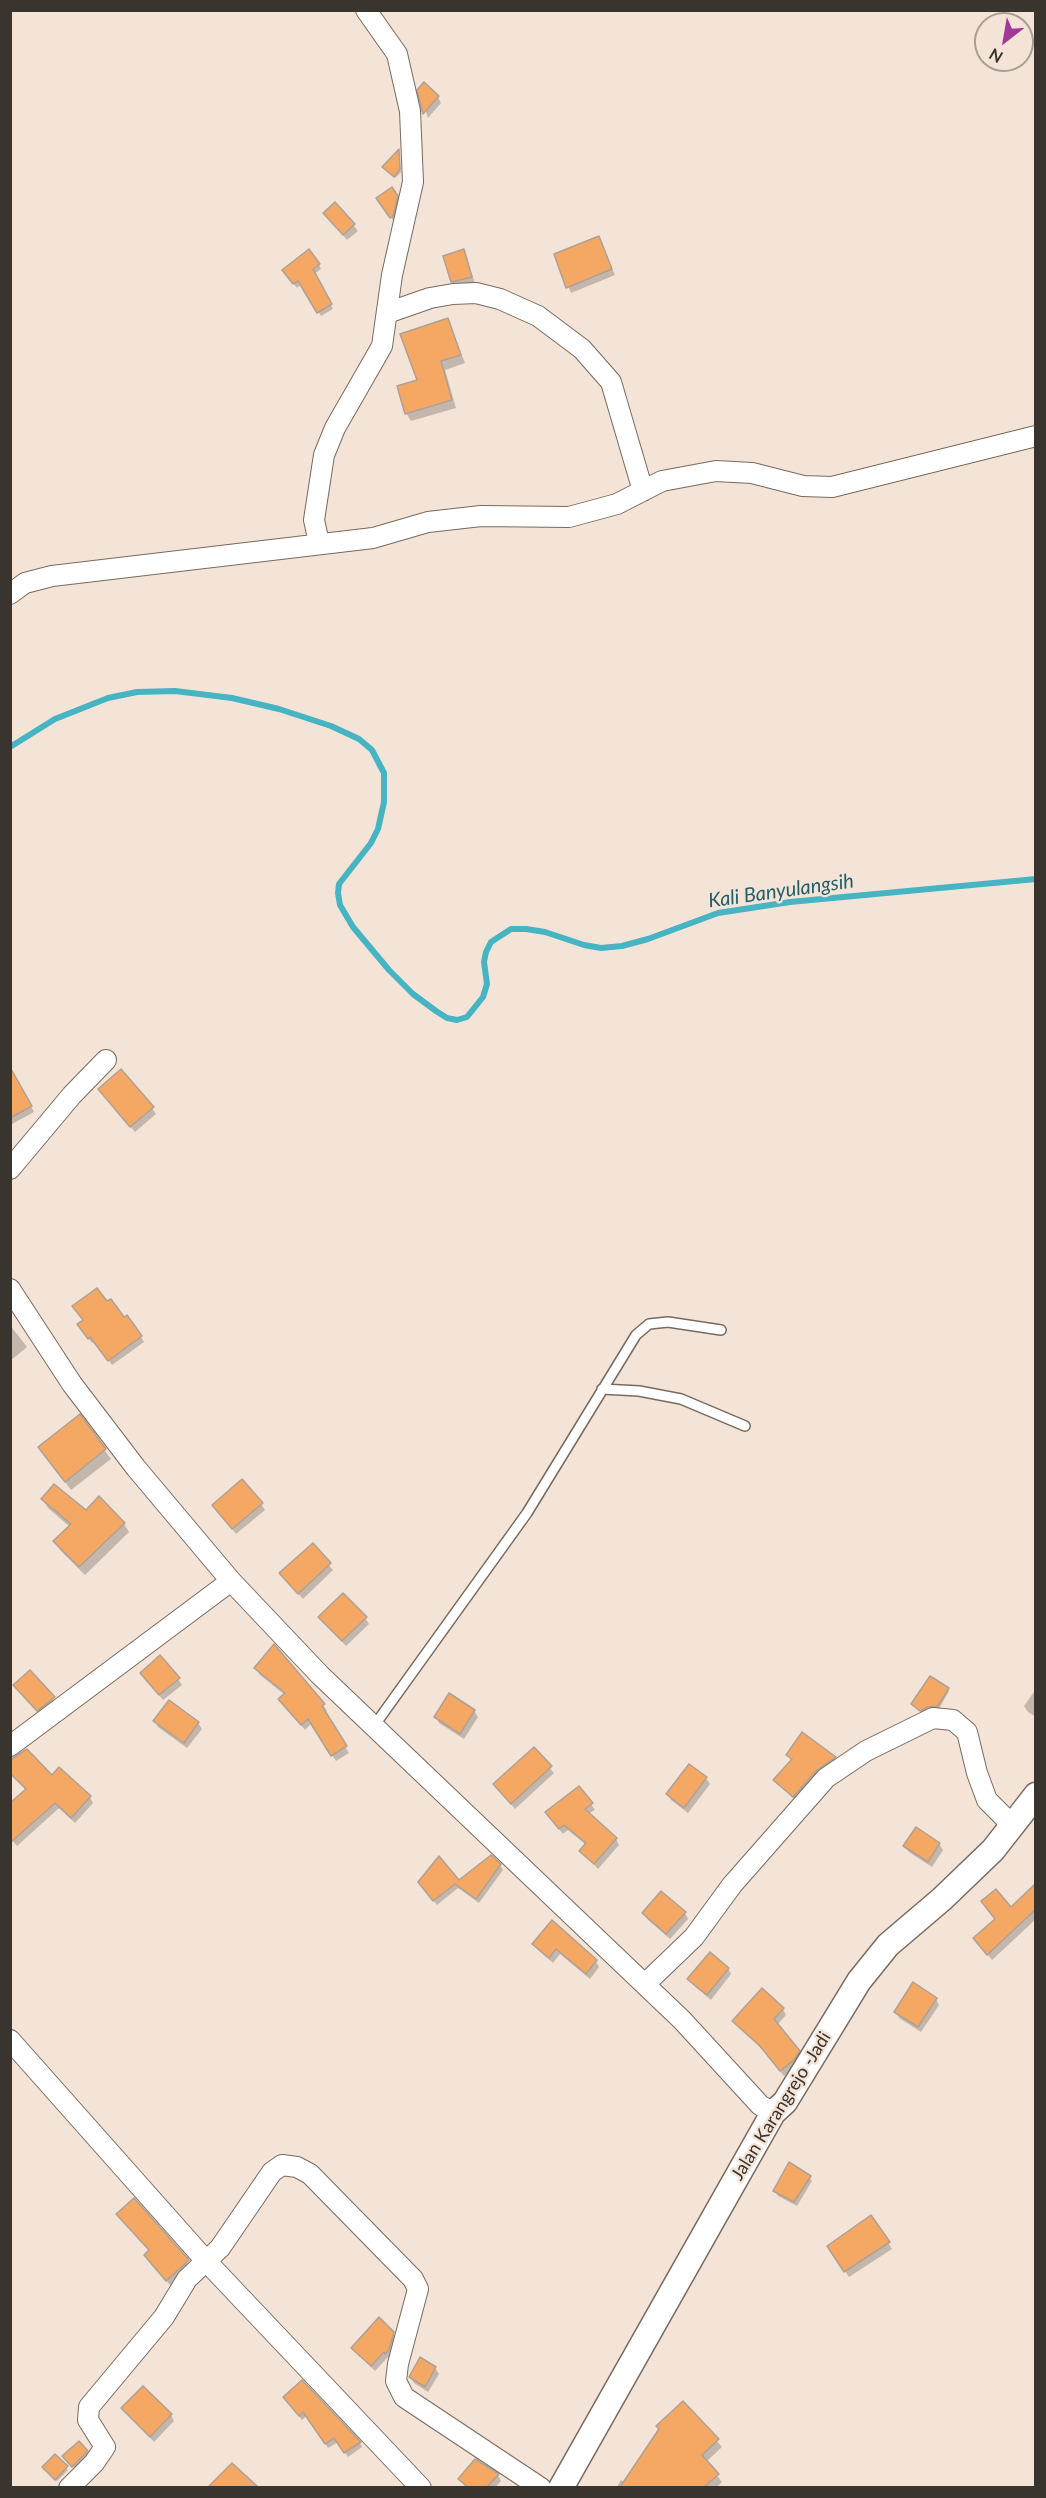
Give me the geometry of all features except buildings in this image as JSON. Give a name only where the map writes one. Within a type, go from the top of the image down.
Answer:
[{"type":"street","points":[[319,543],[314,520],[324,455],[335,428],[382,346],[392,275],[413,182],[410,111],[397,54],[366,10]]},
{"type":"street","points":[[387,313],[430,298],[476,293],[500,299],[538,316],[582,349],[611,382],[643,491]]},
{"type":"street","points":[[10,594],[26,583],[52,576],[373,538],[428,522],[470,517],[569,517],[617,504],[662,481],[716,471],[752,473],[803,486],[832,487],[1035,436]]},
{"type":"street","points":[[10,1169],[72,1095],[106,1060]]},
{"type":"street","points":[[10,1289],[72,1384],[122,1449],[231,1581],[320,1675],[645,1984],[682,2020],[760,2105],[773,2113]]},
{"type":"street","points":[[10,1746],[231,1581]]},
{"type":"street","points":[[645,1984],[694,1937],[732,1885],[826,1778],[866,1751],[933,1718],[953,1720],[967,1732],[977,1773],[987,1800],[1012,1825]]},
{"type":"street","name":"Jalan Karangrejo -Jadi","points":[[557,2487],[773,2113],[785,2102],[859,1981],[888,1945],[942,1899],[993,1850],[1035,1795]]},
{"type":"street","points":[[10,2040],[207,2262],[421,2487]]},
{"type":"street","points":[[69,2487],[94,2463],[105,2447],[88,2420],[89,2407],[164,2317],[187,2279],[207,2262],[232,2232],[272,2172],[282,2165],[297,2167],[310,2174],[413,2278],[418,2289],[398,2364],[396,2381],[404,2397],[557,2487]]},
{"type":"lane","points":[[374,1726],[527,1513],[636,1335],[649,1324],[668,1322],[721,1330]]},
{"type":"lane","points":[[602,1389],[639,1391],[681,1399],[745,1426]]},
{"type":"waterway","name":"Kali Banyulangsih","points":[[10,747],[55,719],[108,698],[137,692],[175,691],[232,698],[279,709],[331,726],[359,739],[372,750],[384,773],[384,802],[378,829],[371,843],[339,884],[340,905],[353,927],[389,970],[413,994],[447,1018],[457,1020],[467,1017],[483,997],[487,984],[484,962],[486,952],[491,942],[511,929],[545,932],[601,948],[622,946],[648,939],[718,913],[790,902],[1036,879]]}]
